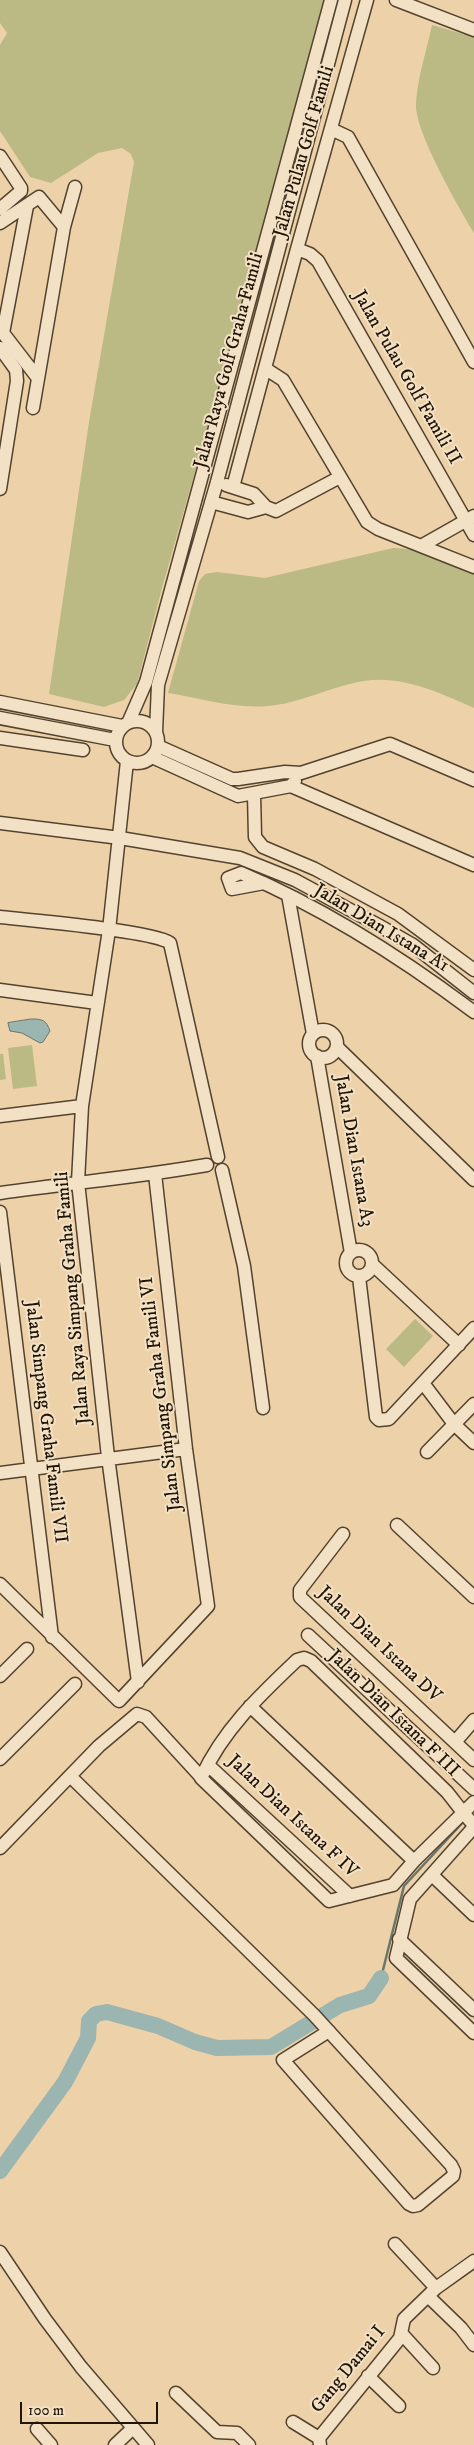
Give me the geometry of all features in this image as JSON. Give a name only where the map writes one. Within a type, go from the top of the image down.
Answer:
[{"type":"street","name":"Jalan Raya Golf Graha Famili","points":[[126,724],[146,682],[316,49],[331,0]]},
{"type":"street","name":"Jalan Raya Golf Graha Famili","points":[[156,732],[158,685],[217,482],[344,0]]},
{"type":"street","name":"Jalan Pulau Golf Famili","points":[[233,487],[367,0]]},
{"type":"street","points":[[396,0],[474,30]]},
{"type":"street","points":[[316,49],[329,53]]},
{"type":"street","points":[[331,129],[348,137],[474,362]]},
{"type":"street","points":[[0,156],[21,188],[21,191],[0,209]]},
{"type":"street","points":[[34,408],[37,377],[64,227],[75,187]]},
{"type":"street","points":[[0,223],[39,198],[64,227]]},
{"type":"street","points":[[26,206],[1,331],[37,377]]},
{"type":"street","name":"Jalan Pulau Golf Famili II","points":[[297,249],[310,254],[318,262],[470,518],[474,535]]},
{"type":"street","points":[[0,348],[16,370],[17,381],[0,489]]},
{"type":"street","points":[[266,369],[284,380],[367,522],[474,567]]},
{"type":"street","points":[[217,482],[254,494],[266,507],[276,511],[340,477]]},
{"type":"street","points":[[211,502],[248,512],[266,507]]},
{"type":"street","points":[[421,546],[470,518]]},
{"type":"street","points":[[0,702],[126,724],[141,721],[147,723],[156,732],[155,752]]},
{"type":"street","points":[[0,718],[115,740]]},
{"type":"street","points":[[126,724],[115,740],[118,752],[127,761],[140,763],[155,752]]},
{"type":"street","points":[[0,738],[83,750]]},
{"type":"street","points":[[155,752],[232,779],[285,772],[302,773],[386,744],[474,780]]},
{"type":"street","points":[[155,752],[233,794],[254,794],[291,786],[474,865]]},
{"type":"street","name":"Jalan Raya Simpang Graha Famili","points":[[127,761],[109,930],[82,1106],[78,1182],[108,1457],[138,1682]]},
{"type":"street","points":[[285,772],[291,786]]},
{"type":"street","points":[[291,786],[302,773]]},
{"type":"street","points":[[254,794],[255,837],[263,847],[315,869],[385,906],[474,970]]},
{"type":"street","points":[[0,822],[229,855],[295,880],[413,945],[474,993]]},
{"type":"street","name":"Jalan Dian Istana A1","points":[[264,883],[404,960],[474,1012]]},
{"type":"street","points":[[288,895],[313,1034],[309,1044],[313,1054],[318,1056],[327,1057],[335,1051],[337,1041],[329,1031],[318,1031],[313,1034]]},
{"type":"street","points":[[0,917],[109,930],[164,939],[171,945],[218,1157],[224,1164],[222,1170],[244,1266],[263,1408]]},
{"type":"street","points":[[0,990],[97,1003]]},
{"type":"street","points":[[337,1047],[474,1180]]},
{"type":"street","name":"Jalan Dian Istana A3","points":[[318,1056],[351,1253]]},
{"type":"street","points":[[0,1116],[82,1106]]},
{"type":"street","points":[[0,1193],[155,1174],[207,1165],[213,1157],[218,1157]]},
{"type":"street","points":[[207,1165],[213,1172],[222,1170]]},
{"type":"street","name":"Jalan Simpang Graha Famili VI","points":[[138,1682],[206,1608],[208,1602],[186,1449],[155,1174]]},
{"type":"street","name":"Jalan Simpang Graha Famili VII","points":[[0,1212],[33,1468],[52,1637]]},
{"type":"street","points":[[356,1251],[365,1252],[372,1259],[368,1273],[359,1276],[349,1272],[346,1267],[351,1253],[356,1251]]},
{"type":"street","points":[[372,1264],[459,1345]]},
{"type":"street","points":[[359,1276],[376,1417],[382,1421],[389,1419],[474,1328]]},
{"type":"street","points":[[423,1383],[454,1424],[474,1443]]},
{"type":"street","points":[[427,1452],[474,1404]]},
{"type":"street","points":[[0,1473],[108,1457],[186,1449]]},
{"type":"street","points":[[397,1524],[474,1597]]},
{"type":"street","name":"Jalan Dian Istana DV","points":[[343,1534],[300,1590],[300,1597],[466,1750]]},
{"type":"street","points":[[0,1584],[118,1701],[122,1700],[138,1682]]},
{"type":"street","points":[[308,1635],[474,1789]]},
{"type":"street","points":[[0,1676],[27,1649]]},
{"type":"street","name":"Jalan Dian Istana F III","points":[[202,1779],[227,1732],[250,1706],[297,1660],[308,1659],[447,1792],[469,1820]]},
{"type":"street","points":[[0,1758],[75,1684]]},
{"type":"street","points":[[250,1706],[414,1861]]},
{"type":"street","points":[[0,1848],[124,1722],[137,1714],[146,1717],[202,1779]]},
{"type":"street","points":[[445,1762],[466,1750],[474,1720]]},
{"type":"street","name":"Jalan Dian Istana F IV","points":[[208,1765],[350,1896]]},
{"type":"street","points":[[70,1776],[314,2015],[326,2028],[454,2171],[452,2176],[418,2205],[413,2206],[410,2204],[283,2060],[326,2028]]},
{"type":"street","name":"Jalan Dian Istana F IV","points":[[202,1779],[328,1900],[394,1885],[414,1861],[469,1820],[474,1802]]},
{"type":"street","points":[[469,1820],[432,1875],[410,1900],[399,1939],[397,1959],[474,2033]]},
{"type":"street","points":[[432,1875],[474,1915]]},
{"type":"street","points":[[399,1939],[474,2010]]},
{"type":"street","points":[[395,2244],[474,2345]]},
{"type":"street","points":[[0,2252],[45,2319],[81,2367],[148,2445]]},
{"type":"street","name":"Gang Damai I","points":[[319,2442],[402,2334],[402,2321],[432,2292],[474,2261]]},
{"type":"street","points":[[402,2334],[433,2368]]},
{"type":"street","points":[[368,2376],[399,2406]]},
{"type":"street","points":[[176,2393],[217,2432],[237,2433],[248,2445]]},
{"type":"street","points":[[293,2422],[319,2442]]},
{"type":"street","points":[[115,2445],[133,2428]]},
{"type":"street","points":[[37,2429],[51,2445]]},
{"type":"shaded area","points":[[0,0],[329,0],[162,588],[137,684],[124,700],[104,707],[49,694],[89,422],[134,162],[131,154],[122,148],[98,153],[51,183],[30,177],[0,131],[0,45],[7,33],[0,23]]},
{"type":"shaded area","points":[[432,25],[474,37],[474,233],[439,169],[422,132],[417,116],[418,84]]},
{"type":"shaded area","points":[[393,548],[425,553],[474,574],[474,708],[407,683],[378,680],[352,683],[279,705],[255,707],[230,705],[168,693],[199,581],[205,574],[217,572],[265,578]]},
{"type":"shaded area","points":[[32,1045],[37,1086],[13,1089],[8,1048]]},
{"type":"shaded area","points":[[0,1054],[3,1054],[6,1079],[0,1080]]},
{"type":"shaded area","points":[[415,1319],[433,1336],[404,1367],[386,1349]]},
{"type":"water","points":[[31,1019],[44,1021],[49,1027],[50,1031],[43,1042],[40,1043],[22,1033],[10,1031],[8,1023]]},
{"type":"waterway","points":[[381,1978],[404,1886],[465,1820]]},
{"type":"waterway","points":[[0,2171],[65,2082],[88,2038],[89,2021],[96,2014],[107,2012],[158,2026],[195,2042],[217,2048],[271,2047],[340,2005],[369,1996],[381,1978]]}]
